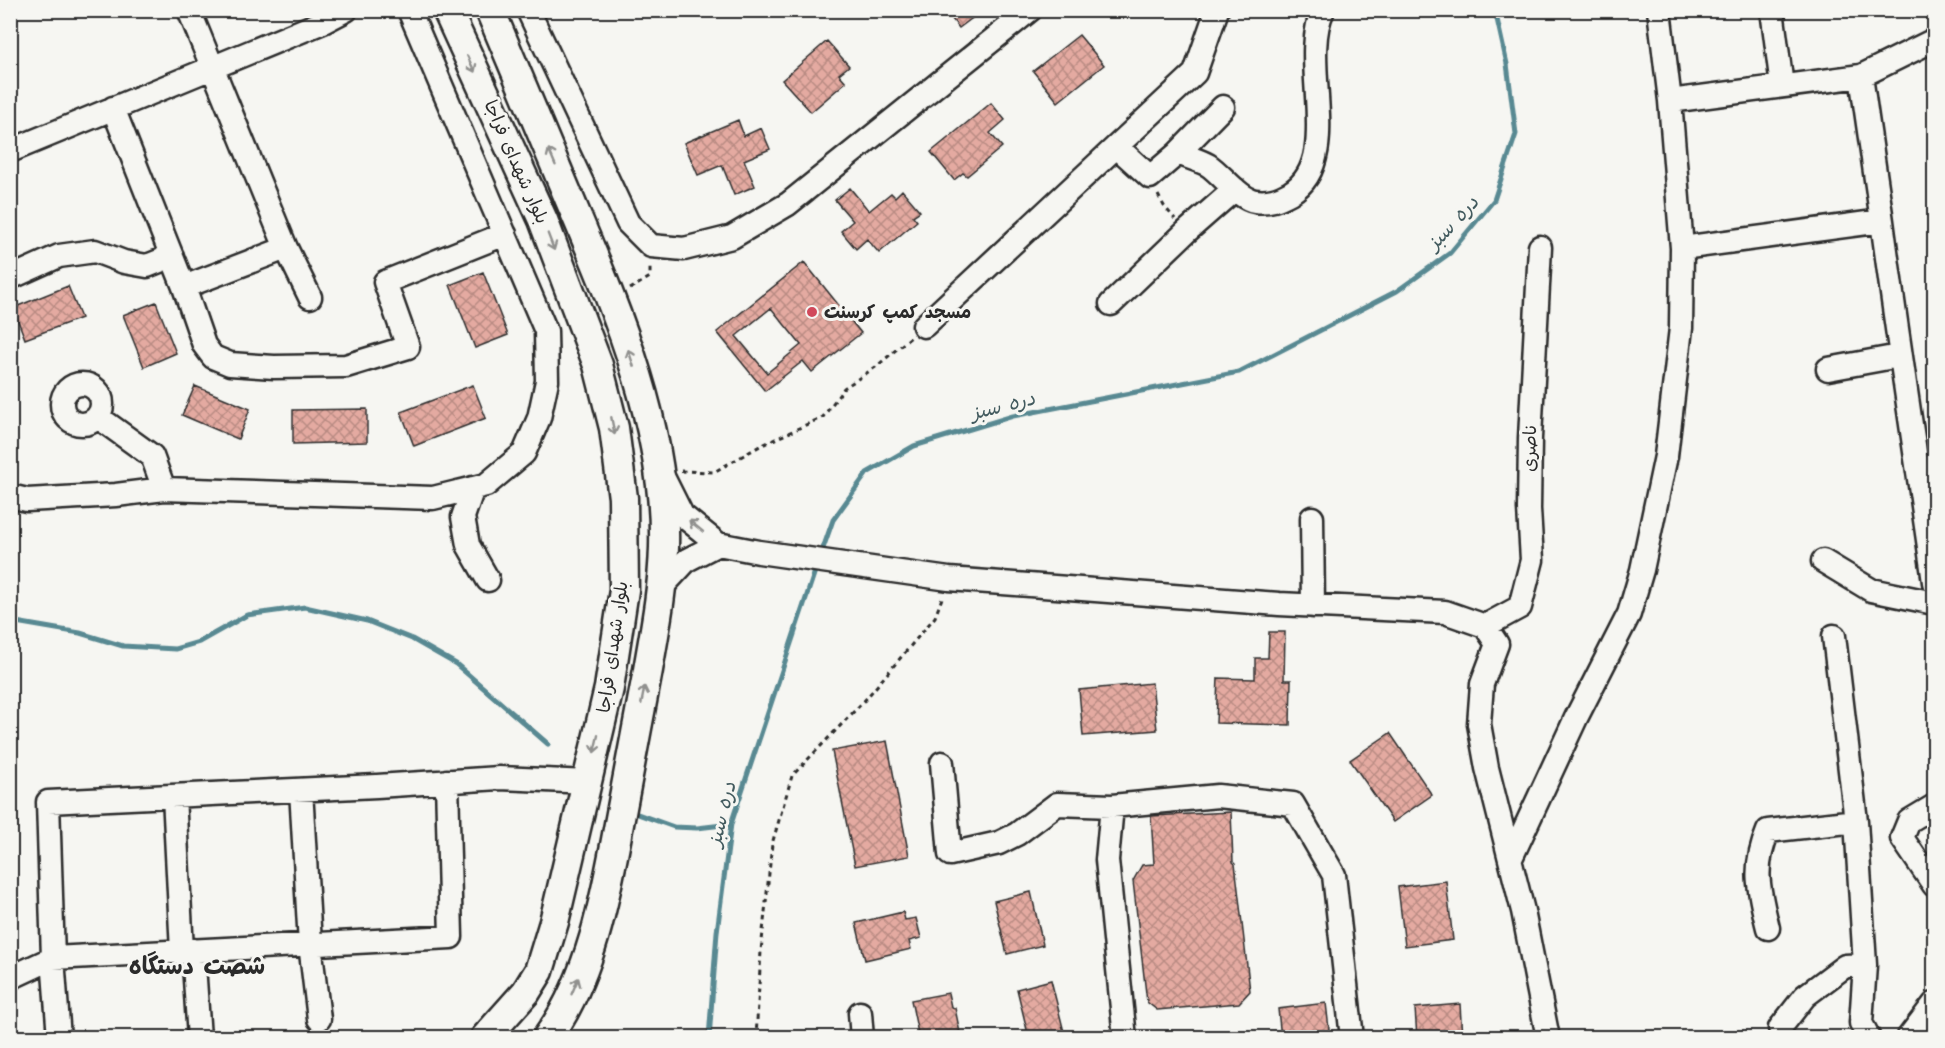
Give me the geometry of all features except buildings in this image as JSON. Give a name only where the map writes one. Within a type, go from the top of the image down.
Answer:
[{"type":"main road","name":"بلوار شهدای فراجا","points":[[447,10],[543,220],[598,365],[614,428],[623,498],[624,590],[609,688],[554,922],[539,970],[526,992],[485,1038]]},
{"type":"main road","name":"بلوار شهدای فراجا","points":[[490,10],[611,300],[646,410],[660,470],[664,546],[661,588],[659,611],[640,713],[596,928],[571,995],[557,1024],[547,1038]]},
{"type":"street","points":[[189,10],[286,248],[310,297]]},
{"type":"street","points":[[10,151],[323,22],[345,10]]},
{"type":"street","points":[[10,496],[27,500],[116,495],[164,489],[433,498],[486,485],[524,453],[539,418],[547,381],[546,331],[409,10]]},
{"type":"street","points":[[528,10],[628,223],[651,246],[684,249],[732,237],[788,204],[1030,10]]},
{"type":"street","points":[[924,326],[1195,73],[1217,10]]},
{"type":"street","points":[[1178,153],[1208,165],[1235,189],[1253,201],[1277,201],[1301,186],[1315,159],[1319,133],[1314,53],[1317,23],[1323,10]]},
{"type":"street","points":[[1511,858],[1576,718],[1629,614],[1642,570],[1666,456],[1681,328],[1682,248],[1670,101],[1659,10]]},
{"type":"street","points":[[1772,10],[1782,86]]},
{"type":"street","points":[[1670,101],[1861,76],[1935,40]]},
{"type":"street","points":[[1861,76],[1899,356],[1908,399],[1935,582]]},
{"type":"street","points":[[1117,147],[1150,177],[1178,153],[1223,106]]},
{"type":"street","points":[[113,108],[184,287],[204,345],[213,357],[230,364],[274,367],[346,366],[408,347],[385,282],[505,234]]},
{"type":"street","points":[[1111,304],[1235,189]]},
{"type":"street","points":[[1682,248],[1882,221]]},
{"type":"street","name":"ناصری","points":[[1485,626],[1520,607],[1532,561],[1529,509],[1530,438],[1540,247]]},
{"type":"street","points":[[184,287],[286,248]]},
{"type":"street","points":[[10,278],[59,256],[95,251],[124,262],[147,266],[171,256]]},
{"type":"street","points":[[1828,369],[1899,356]]},
{"type":"street","points":[[98,417],[152,456],[164,489]]},
{"type":"street","points":[[660,470],[682,515],[718,544],[759,552],[949,579],[1313,606],[1444,612],[1485,626],[1497,644],[1482,684],[1479,724],[1487,768],[1511,858],[1548,1038]]},
{"type":"street","points":[[473,488],[463,517],[468,545],[488,580]]},
{"type":"street","points":[[1312,518],[1313,606]]},
{"type":"street","points":[[661,588],[687,560],[718,544]]},
{"type":"street","points":[[1823,561],[1871,590],[1935,603]]},
{"type":"street","points":[[1834,636],[1856,821],[1865,965],[1861,1023],[1869,1038]]},
{"type":"street","points":[[942,763],[950,854],[999,843],[1017,834],[1057,804],[1112,806],[1218,796],[1293,804],[1334,875],[1352,1038]]},
{"type":"street","points":[[59,1038],[53,958],[48,802],[499,778],[588,782]]},
{"type":"street","points":[[10,978],[53,958],[452,937],[447,781]]},
{"type":"street","points":[[301,790],[310,944],[319,1019]]},
{"type":"street","points":[[174,796],[188,950],[199,1038]]},
{"type":"street","points":[[1112,806],[1107,860],[1125,1038]]},
{"type":"street","points":[[1935,806],[1909,821],[1902,838],[1935,885]]},
{"type":"street","points":[[1768,928],[1758,885],[1759,851],[1768,831],[1856,821]]},
{"type":"street","points":[[1780,1028],[1805,996],[1845,966],[1865,965]]},
{"type":"street","points":[[1908,1038],[1935,1004]]},
{"type":"street","points":[[860,1013],[862,1038]]},
{"type":"path","points":[[1150,177],[1164,206],[1186,232]]},
{"type":"path","points":[[611,300],[650,277],[651,246]]},
{"type":"path","points":[[660,470],[714,471],[760,446],[823,417],[844,388],[877,366],[924,326]]},
{"type":"path","points":[[756,1038],[761,951],[772,844],[792,776],[864,701],[935,617],[949,579]]},
{"type":"waterway","name":"دره سبز","points":[[820,557],[833,520],[867,473],[914,446],[1013,416],[1239,372],[1397,291],[1450,253],[1494,200],[1516,134],[1507,64],[1495,10]]},
{"type":"waterway","name":"دره سبز","points":[[709,1038],[717,932],[731,824],[817,565]]},
{"type":"waterway","points":[[10,621],[80,633],[123,646],[175,649],[199,642],[247,615],[305,607],[367,621],[412,639],[456,664],[548,744]]},
{"type":"waterway","points":[[635,813],[674,827],[697,828],[731,824]]},
{"type":"place","name":"مسجد کمپ کرسنت","points":[[812,312]]},
{"type":"district","name":"شصت دستگاه","points":[[197,967]]}]
